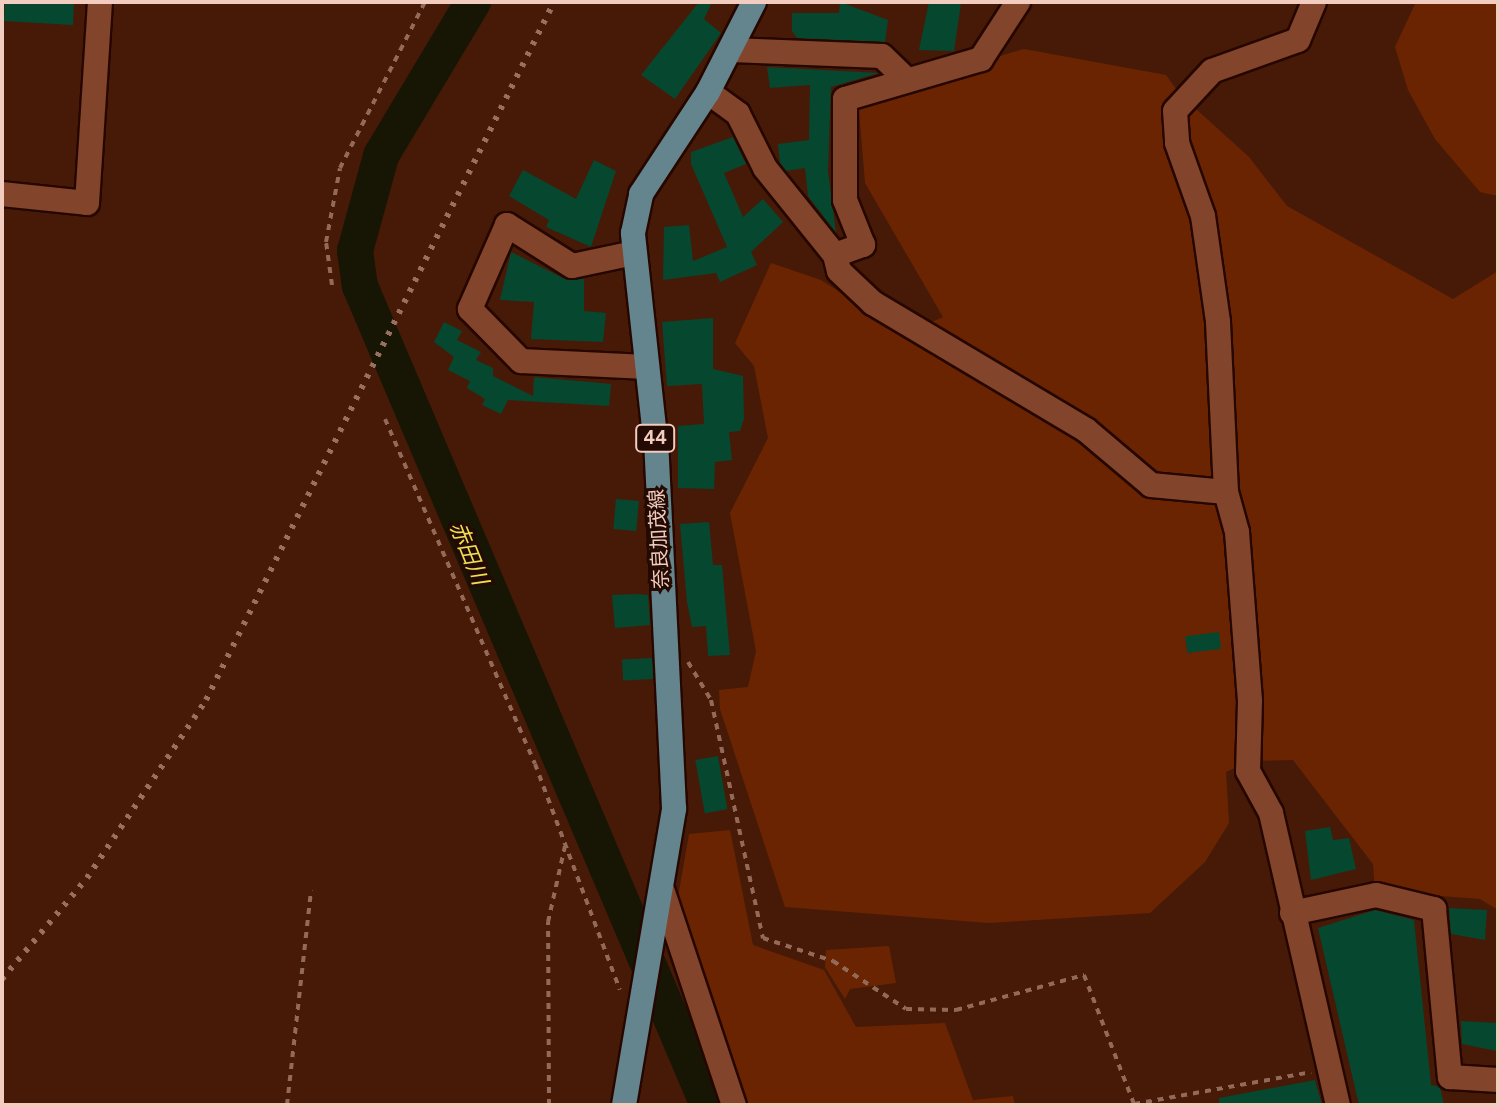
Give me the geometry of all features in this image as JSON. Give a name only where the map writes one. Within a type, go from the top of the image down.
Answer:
[{"type":"main road","name":"奈良加茂線","points":[[624,1105],[635,1019],[662,898],[674,808],[647,367],[634,253],[641,194],[708,92],[754,2]]},
{"type":"street","points":[[2,194],[87,203],[100,2]]},
{"type":"street","points":[[835,255],[863,245],[845,200],[845,99],[905,78],[981,59],[1018,2]]},
{"type":"street","points":[[1314,2],[1298,40],[1212,71],[1175,111],[1177,143],[1203,216],[1218,322],[1226,492],[1240,569],[1248,771],[1271,813],[1338,1105]]},
{"type":"street","points":[[731,50],[882,56],[905,78]]},
{"type":"street","points":[[708,92],[738,114],[765,168],[835,255],[839,271],[873,303],[1086,430],[1151,485],[1226,492]]},
{"type":"street","points":[[634,253],[572,266],[507,225],[470,309],[521,361],[647,367]]},
{"type":"street","points":[[1292,913],[1376,895],[1434,909],[1450,1077],[1498,1080]]},
{"type":"street","points":[[662,898],[734,1105]]},
{"type":"path","points":[[332,285],[326,242],[340,168],[425,2]]},
{"type":"path","points":[[385,419],[614,962],[626,1016],[635,1019]]},
{"type":"path","points":[[665,623],[711,700],[763,938],[833,961],[906,1009],[956,1010],[1084,975],[1134,1104]]},
{"type":"path","points":[[549,1105],[548,922],[553,876],[566,844]]},
{"type":"path","points":[[287,1105],[311,890]]},
{"type":"path","points":[[1127,1105],[1329,1068]]},
{"type":"shaded area","points":[[1416,2],[1498,2],[1498,196],[1480,192],[1435,139],[1408,90],[1395,47]]},
{"type":"shaded area","points":[[1024,49],[1166,75],[1179,93],[1233,533],[1241,765],[1226,772],[1229,823],[1205,862],[1150,913],[989,923],[785,907],[720,709],[719,690],[748,687],[756,651],[730,513],[768,438],[754,366],[735,343],[771,263],[821,280],[905,334],[943,317],[865,183],[859,109],[918,80]]},
{"type":"shaded area","points":[[1186,100],[1249,157],[1287,206],[1453,299],[1498,271],[1498,910],[1480,899],[1375,891],[1373,864],[1293,760],[1251,761],[1245,569],[1182,143]]},
{"type":"shaded area","points":[[730,830],[753,945],[824,970],[856,1027],[945,1023],[973,1100],[1013,1096],[1015,1105],[731,1105],[671,937],[689,834]]},
{"type":"shaded area","points":[[889,946],[896,983],[850,989],[845,999],[825,967],[826,950]]},
{"type":"building","points":[[5,2],[74,2],[73,25],[4,21]]},
{"type":"building","points":[[699,2],[712,2],[704,19],[721,33],[675,99],[641,75]]},
{"type":"building","points":[[840,2],[888,20],[885,42],[797,38],[792,31],[792,13],[839,13]]},
{"type":"building","points":[[929,2],[961,3],[954,51],[919,50]]},
{"type":"building","points":[[767,67],[879,73],[831,87],[828,171],[836,233],[808,196],[805,168],[786,171],[780,163],[778,144],[809,140],[810,85],[770,88]]},
{"type":"building","points":[[733,137],[746,164],[724,173],[743,217],[763,199],[783,222],[751,252],[757,265],[720,282],[716,273],[663,280],[664,227],[689,225],[693,261],[727,247],[691,164],[691,152]]},
{"type":"building","points":[[594,160],[616,171],[591,247],[546,227],[549,220],[509,196],[523,170],[576,199]]},
{"type":"building","points":[[511,252],[565,279],[584,279],[584,311],[606,313],[603,342],[531,339],[534,302],[500,300]]},
{"type":"building","points":[[713,318],[713,369],[743,376],[744,419],[740,431],[729,432],[732,460],[715,462],[714,489],[678,488],[678,426],[704,424],[702,384],[667,386],[662,322]]},
{"type":"building","points":[[444,322],[462,331],[457,340],[481,352],[476,360],[493,368],[493,376],[533,396],[534,377],[611,384],[609,406],[508,400],[501,414],[482,405],[485,399],[467,388],[470,381],[448,370],[454,357],[434,342]]},
{"type":"building","points":[[616,499],[639,501],[636,531],[613,529]]},
{"type":"building","points":[[709,522],[713,565],[722,565],[730,655],[708,656],[706,626],[692,627],[687,602],[680,524]]},
{"type":"building","points":[[612,595],[648,595],[650,625],[615,628]]},
{"type":"building","points":[[1219,632],[1221,649],[1187,653],[1185,636]]},
{"type":"building","points":[[652,658],[653,679],[623,681],[622,660]]},
{"type":"building","points":[[718,756],[727,809],[705,813],[695,760]]},
{"type":"building","points":[[1330,827],[1333,840],[1349,838],[1356,869],[1311,880],[1305,831]]},
{"type":"building","points":[[1449,908],[1487,910],[1485,940],[1451,934]]},
{"type":"building","points":[[1375,910],[1414,920],[1431,1085],[1440,1087],[1444,1105],[1359,1105],[1318,928]]},
{"type":"building","points":[[1461,1021],[1498,1023],[1497,1051],[1462,1044]]},
{"type":"building","points":[[1315,1080],[1322,1105],[1219,1105],[1219,1098]]},
{"type":"waterway","name":"赤田川","points":[[473,2],[381,156],[355,251],[360,286],[708,1105]]},
{"type":"railway","points":[[2,979],[87,878],[206,700],[554,2]]}]
